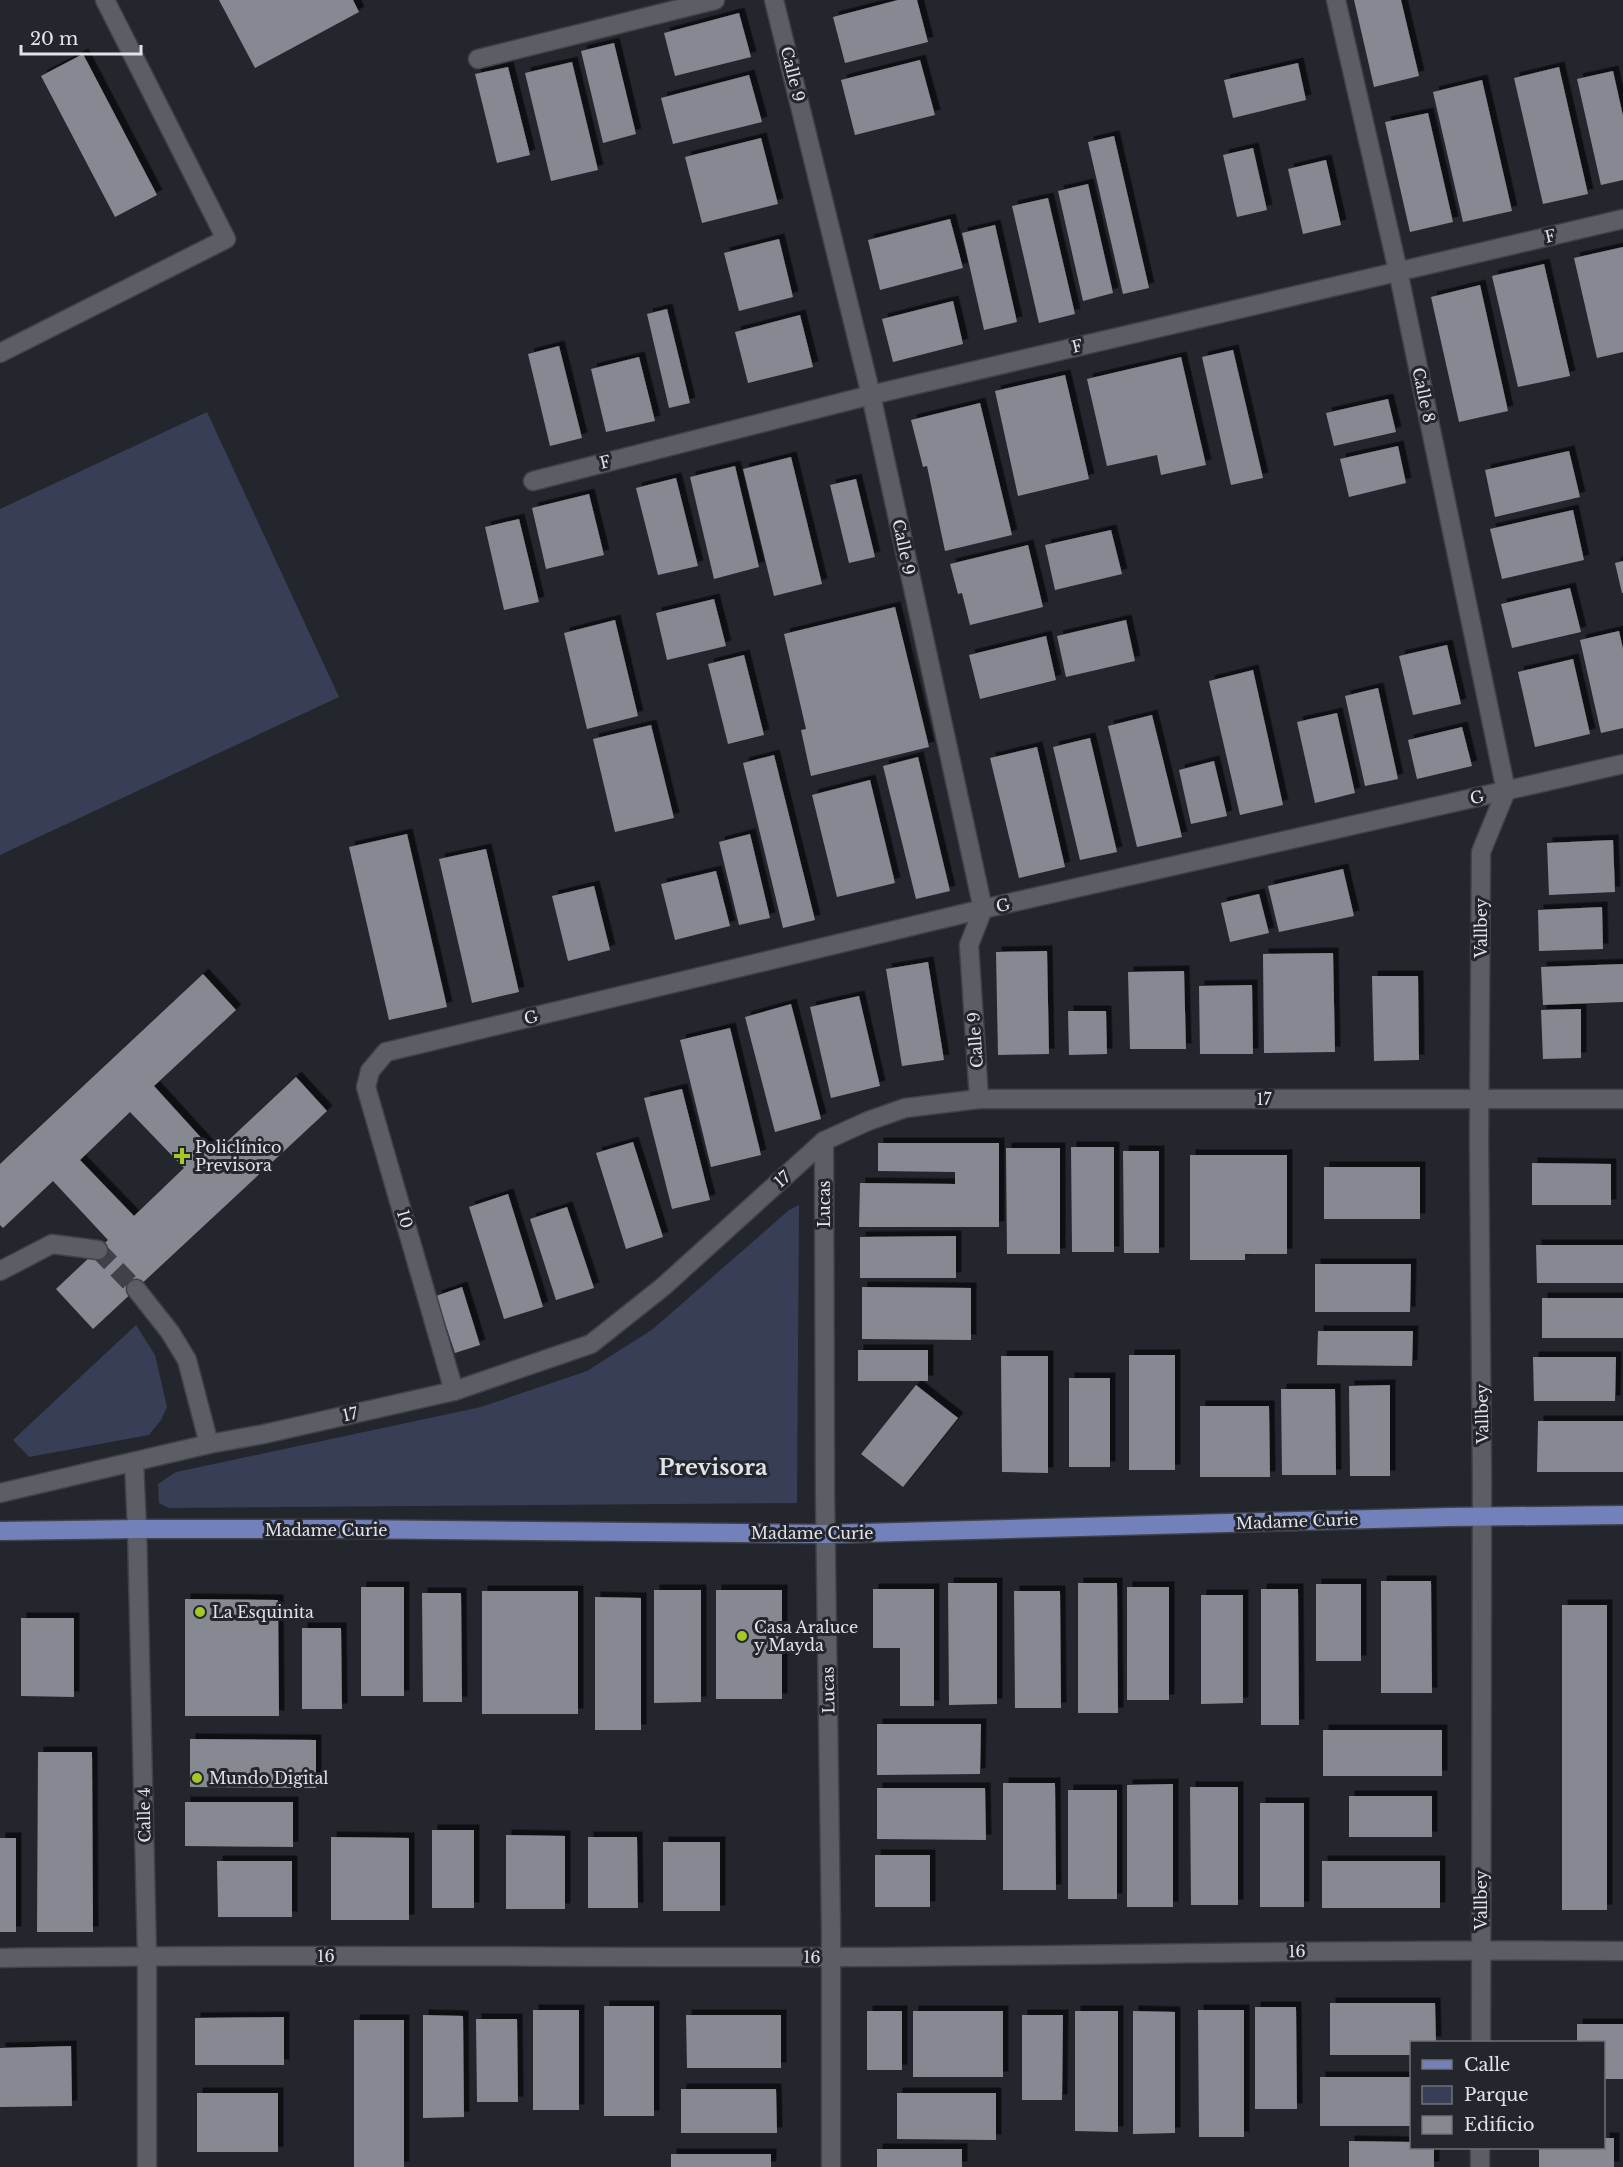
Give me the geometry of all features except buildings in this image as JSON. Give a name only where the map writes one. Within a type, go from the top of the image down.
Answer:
[{"type":"main road","name":"Madame Curie","points":[[0,1531],[137,1529],[825,1534],[1482,1516],[1623,1515]]},
{"type":"street","points":[[0,353],[226,239],[105,0]]},
{"type":"street","points":[[478,59],[715,0]]},
{"type":"street","name":"Calle 9","points":[[774,0],[871,395],[983,909],[969,945],[979,1099]]},
{"type":"street","name":"Calle 8","points":[[1336,0],[1398,271],[1506,791]]},
{"type":"street","name":"F","points":[[533,481],[871,395],[1623,219]]},
{"type":"street","name":"G","points":[[386,1052],[983,909],[1623,764]]},
{"type":"street","name":"Vallbey","points":[[1480,2041],[1481,852],[1506,791]]},
{"type":"street","name":"10","points":[[386,1052],[370,1071],[366,1087],[454,1391]]},
{"type":"street","name":"17","points":[[1,1490],[454,1391],[591,1344],[664,1286],[824,1141],[868,1121],[905,1108],[979,1099],[1623,1099]]},
{"type":"street","name":"Lucas","points":[[824,1141],[831,2167]]},
{"type":"street","points":[[0,1271],[52,1244],[98,1250]]},
{"type":"street","points":[[136,1289],[170,1332],[187,1360],[209,1444]]},
{"type":"street","name":"Calle 4","points":[[134,1462],[147,1956],[147,2167]]},
{"type":"street","name":"16","points":[[0,1958],[147,1956],[831,1957],[1481,1949],[1623,1951]]},
{"type":"street","points":[[1480,2149],[1480,2167]]},
{"type":"green space","points":[[207,412],[339,697],[0,855],[0,509]]},
{"type":"green space","points":[[799,1205],[797,1503],[169,1508],[159,1503],[158,1484],[176,1472],[481,1407],[587,1371],[653,1329],[789,1210]]},
{"type":"green space","points":[[136,1325],[155,1355],[167,1407],[161,1420],[149,1435],[29,1457],[13,1440]]},
{"type":"tunnel","points":[[98,1250],[136,1289]]},
{"type":"place","name":"Policlínico Previsora","points":[[182,1156]]},
{"type":"place","name":"La Esquinita","points":[[200,1612]]},
{"type":"place","name":"Casa Araluce y Mayda","points":[[742,1636]]},
{"type":"place","name":"Mundo Digital","points":[[197,1778]]},
{"type":"district","name":"Previsora","points":[[713,1467]]}]
